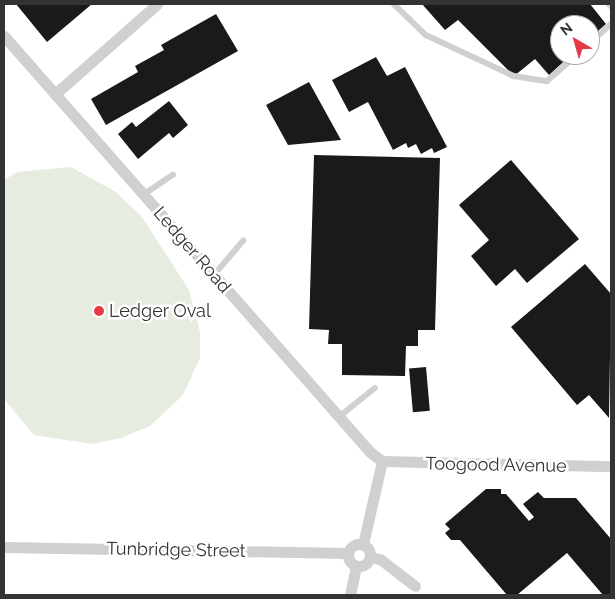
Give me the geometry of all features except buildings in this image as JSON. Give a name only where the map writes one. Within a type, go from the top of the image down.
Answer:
[{"type":"street","points":[[55,94],[158,4]]},
{"type":"street","name":"Ledger Road","points":[[4,36],[339,417],[382,461]]},
{"type":"street","points":[[363,544],[382,461]]},
{"type":"street","name":"Toogood Avenue","points":[[382,461],[611,466]]},
{"type":"street","points":[[355,544],[363,544],[368,548],[370,557],[366,564],[356,566],[349,561],[348,553],[355,544]]},
{"type":"street","name":"Tunbridge Street","points":[[4,546],[348,553]]},
{"type":"street","points":[[370,557],[380,559],[415,586]]},
{"type":"street","points":[[350,595],[356,566]]},
{"type":"lane","points":[[394,4],[426,35],[514,76],[547,82],[566,65]]},
{"type":"lane","points":[[600,34],[611,24]]},
{"type":"lane","points":[[143,195],[173,175]]},
{"type":"lane","points":[[214,275],[243,240]]},
{"type":"lane","points":[[339,417],[375,388]]},
{"type":"shaded area","name":"Ledger Oval","points":[[71,167],[116,192],[142,217],[189,290],[200,332],[200,358],[183,395],[150,426],[121,438],[92,444],[34,435],[4,399],[4,180],[17,172]]},
{"type":"place","name":"Ledger Oval","points":[[99,311]]}]
